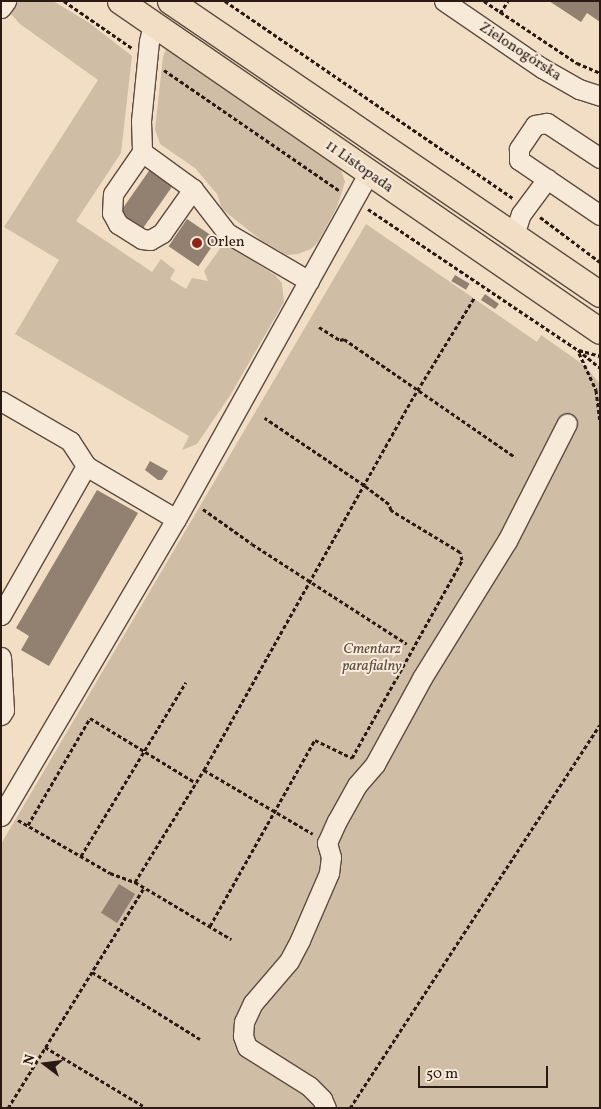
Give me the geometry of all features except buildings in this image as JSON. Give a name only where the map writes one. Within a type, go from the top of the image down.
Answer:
[{"type":"main road","name":"11 Listopada","points":[[120,1],[368,174],[600,331]]},
{"type":"main road","name":"11 Listopada","points":[[169,1],[386,148],[515,220],[600,294]]},
{"type":"main road","points":[[153,24],[169,1]]},
{"type":"main road","points":[[368,174],[386,148]]},
{"type":"main road","points":[[496,260],[515,220]]},
{"type":"street","points":[[1,8],[6,1]]},
{"type":"street","name":"Zielonogórska","points":[[444,1],[542,68],[579,88],[600,96]]},
{"type":"street","points":[[153,24],[147,58],[141,122],[142,152],[113,194],[112,213],[118,224],[142,239],[150,240],[162,232],[193,188]]},
{"type":"street","points":[[597,150],[547,123],[535,125],[519,149],[519,160],[600,215]]},
{"type":"street","points":[[142,152],[193,188],[228,233],[309,282]]},
{"type":"street","points":[[3,814],[176,519],[368,174]]},
{"type":"street","points":[[515,220],[547,179]]},
{"type":"street","points":[[1,401],[70,441],[86,466],[176,519]]},
{"type":"street","points":[[326,1108],[322,1099],[309,1086],[248,1047],[243,1036],[244,1022],[253,1003],[288,961],[300,940],[329,873],[331,857],[327,842],[357,785],[374,764],[422,678],[507,541],[567,423]]},
{"type":"street","points":[[1,615],[86,466]]},
{"type":"street","points":[[1,657],[4,710],[1,716]]},
{"type":"path","points":[[64,1],[353,200],[384,218],[578,350],[600,368]]},
{"type":"path","points":[[225,1],[515,220],[600,262]]},
{"type":"path","points":[[484,1],[577,64],[600,73]]},
{"type":"path","points":[[500,12],[508,1]]},
{"type":"path","points":[[135,882],[204,770],[418,389],[474,298]]},
{"type":"path","points":[[319,327],[340,340],[344,339],[515,457]]},
{"type":"path","points":[[578,350],[600,356]]},
{"type":"path","points":[[578,350],[596,390],[600,421]]},
{"type":"path","points":[[210,926],[315,740],[352,758],[462,560],[460,552],[391,510],[389,504],[364,485],[265,418]]},
{"type":"path","points":[[203,509],[252,544],[407,644]]},
{"type":"path","points":[[81,856],[186,682]]},
{"type":"path","points":[[28,825],[90,718],[196,783]]},
{"type":"path","points":[[350,1108],[600,726]]},
{"type":"path","points":[[204,770],[327,842]]},
{"type":"path","points":[[3,814],[28,825],[121,879],[135,882],[231,939]]},
{"type":"path","points":[[8,1108],[144,888]]},
{"type":"path","points":[[92,972],[200,1039]]},
{"type":"path","points":[[45,1047],[143,1106]]},
{"type":"green space","points":[[19,1],[53,1],[88,22],[132,56],[121,153],[76,221],[152,272],[161,259],[175,270],[170,279],[186,289],[192,278],[208,281],[204,271],[224,243],[275,275],[282,283],[284,302],[231,394],[197,444],[182,450],[189,436],[15,334],[59,260],[4,227],[98,80],[20,24],[11,14]]},
{"type":"green space","points":[[166,49],[339,164],[345,182],[337,207],[318,242],[311,249],[298,254],[287,255],[262,241],[222,209],[217,194],[195,168],[160,144],[155,129],[163,57]]},
{"type":"green space","name":"Cmentarz parafialny","points":[[366,224],[537,342],[541,335],[585,366],[600,384],[600,1108],[1,1108],[1,844]]},
{"type":"place","name":"Orlen","points":[[197,243]]}]
